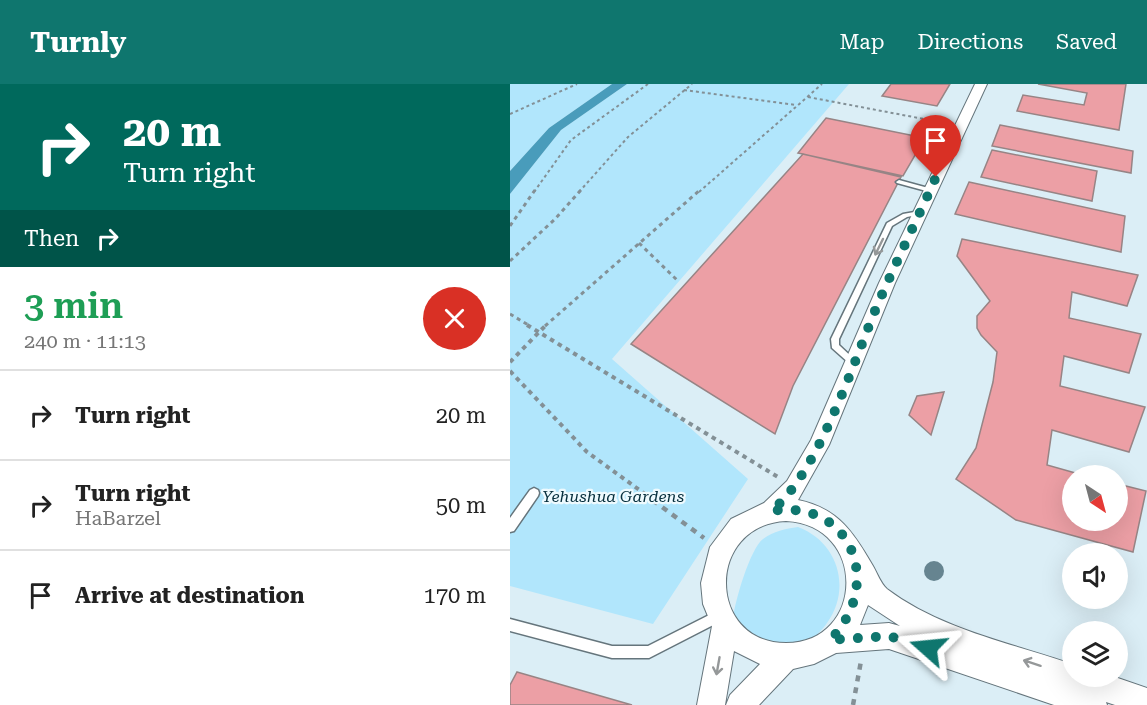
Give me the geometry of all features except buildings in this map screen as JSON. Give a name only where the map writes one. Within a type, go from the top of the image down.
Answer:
[{"type":"street","points":[[855,559],[858,583],[855,602],[847,620],[830,640],[809,652],[786,657],[768,656],[751,650],[740,644],[722,621],[713,589],[722,551],[744,525],[771,511],[795,488],[819,445],[853,362],[930,190],[981,84]]},
{"type":"street","points":[[771,511],[803,510],[823,518],[846,539],[876,596],[929,629],[1147,702]]},
{"type":"street","points":[[711,705],[722,621]]},
{"type":"street","points":[[830,640],[889,636],[906,640],[1093,705]]},
{"type":"street","points":[[740,705],[786,657]]},
{"type":"lane","points":[[898,182],[930,190]]},
{"type":"lane","points":[[853,362],[835,346],[835,339],[889,225],[905,215],[920,213]]},
{"type":"lane","points":[[510,527],[534,493]]},
{"type":"lane","points":[[510,625],[612,652],[649,652],[722,621]]},
{"type":"path","points":[[510,114],[577,84]]},
{"type":"path","points":[[510,226],[571,140],[648,84]]},
{"type":"path","points":[[510,261],[561,212],[628,137],[692,84]]},
{"type":"path","points":[[510,362],[539,331],[822,84]]},
{"type":"path","points":[[683,90],[796,105]]},
{"type":"path","points":[[807,97],[960,126]]},
{"type":"path","points":[[639,243],[678,280]]},
{"type":"path","points":[[510,314],[795,488]]},
{"type":"path","points":[[510,371],[587,452],[722,551]]},
{"type":"green space","points":[[510,84],[612,84],[549,128],[510,171]]},
{"type":"green space","name":"Yehushua Gardens","points":[[627,84],[849,84],[612,359],[748,479],[653,624],[510,586],[510,194],[561,130]]},
{"type":"green space","points":[[798,527],[823,543],[831,555],[837,568],[839,595],[835,609],[827,623],[812,639],[796,645],[764,649],[733,618],[740,588],[753,553],[763,539],[771,534]]},
{"type":"shaded area","points":[[612,84],[627,84],[561,130],[510,194],[510,171],[549,128]]},
{"type":"route","points":[[928,648],[889,636],[830,640],[847,620],[856,596],[858,570],[851,548],[839,530],[813,513],[792,509],[771,511],[795,488],[819,445],[887,283],[936,177]]}]
